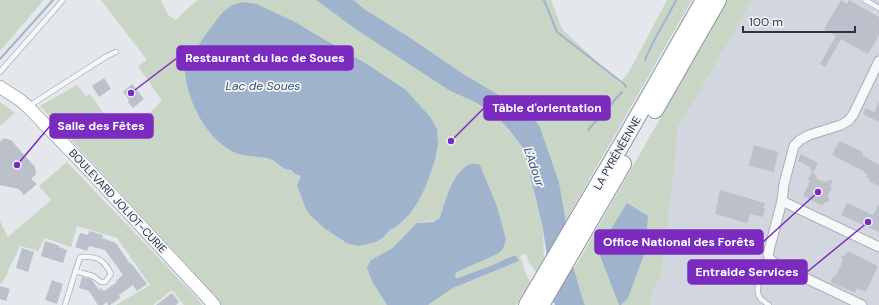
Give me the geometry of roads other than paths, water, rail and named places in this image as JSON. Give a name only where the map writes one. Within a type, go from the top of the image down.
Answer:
[{"type":"highway","name":"LA PYRÉNÉENNE","points":[[588,214],[704,0]]},
{"type":"highway","name":"LA PYRÉNÉENNE","points":[[534,302],[718,0]]},
{"type":"main road","name":"BOULEVARD JOLIOT-CURIE","points":[[0,87],[28,107],[89,170],[214,305]]},
{"type":"street","points":[[862,305],[774,264],[769,258],[768,254],[782,201],[784,184],[794,146],[800,140],[809,135],[848,121],[853,115],[879,61]]},
{"type":"street","points":[[782,201],[879,247]]},
{"type":"lane","points":[[0,72],[63,0]]},
{"type":"lane","points":[[865,0],[879,8]]},
{"type":"lane","points":[[28,107],[107,56],[116,52]]},
{"type":"lane","points":[[65,305],[75,272],[80,257],[90,256],[100,260],[108,266],[111,274],[105,282],[102,282],[93,276],[75,272]]},
{"type":"lane","points":[[769,258],[759,280],[757,291],[761,300],[769,305]]},
{"type":"water","name":"L'Adour","points":[[316,0],[354,0],[364,9],[406,35],[465,75],[528,112],[540,127],[559,182],[574,269],[585,305],[555,305],[543,229],[523,148],[496,115],[475,102],[450,91],[354,28]]},
{"type":"water","name":"Lac de Soues","points":[[242,2],[257,4],[295,22],[367,64],[406,90],[431,118],[437,129],[438,144],[435,160],[425,188],[410,214],[396,227],[390,230],[384,237],[376,242],[358,246],[346,243],[324,228],[310,215],[305,207],[297,185],[300,176],[291,170],[282,167],[273,160],[236,153],[216,140],[201,120],[190,96],[187,85],[185,71],[186,58],[194,53],[203,38],[222,13],[232,5]]},
{"type":"water","points":[[470,164],[480,165],[497,206],[506,239],[503,249],[499,253],[457,272],[455,274],[456,278],[493,265],[510,257],[516,256],[519,261],[453,288],[428,305],[387,305],[373,283],[367,268],[371,260],[391,249],[417,223],[433,222],[440,218],[450,187],[464,168]]},
{"type":"water","points":[[627,203],[648,216],[645,252],[628,298],[621,305],[619,305],[598,251]]},
{"type":"waterway","points":[[0,59],[53,0]]},
{"type":"waterway","points":[[544,0],[557,32],[626,87]]},
{"type":"waterway","points":[[645,60],[676,0]]},
{"type":"waterway","points":[[588,130],[622,92]]},
{"type":"place","name":"Restaurant du lac de Soues","points":[[131,93]]},
{"type":"place","name":"Tâble d'orientation","points":[[451,141]]},
{"type":"place","name":"Salle des Fêtes","points":[[17,165]]},
{"type":"place","name":"Office National des Forêts","points":[[818,192]]},
{"type":"place","name":"Entraide Services","points":[[868,222]]}]
